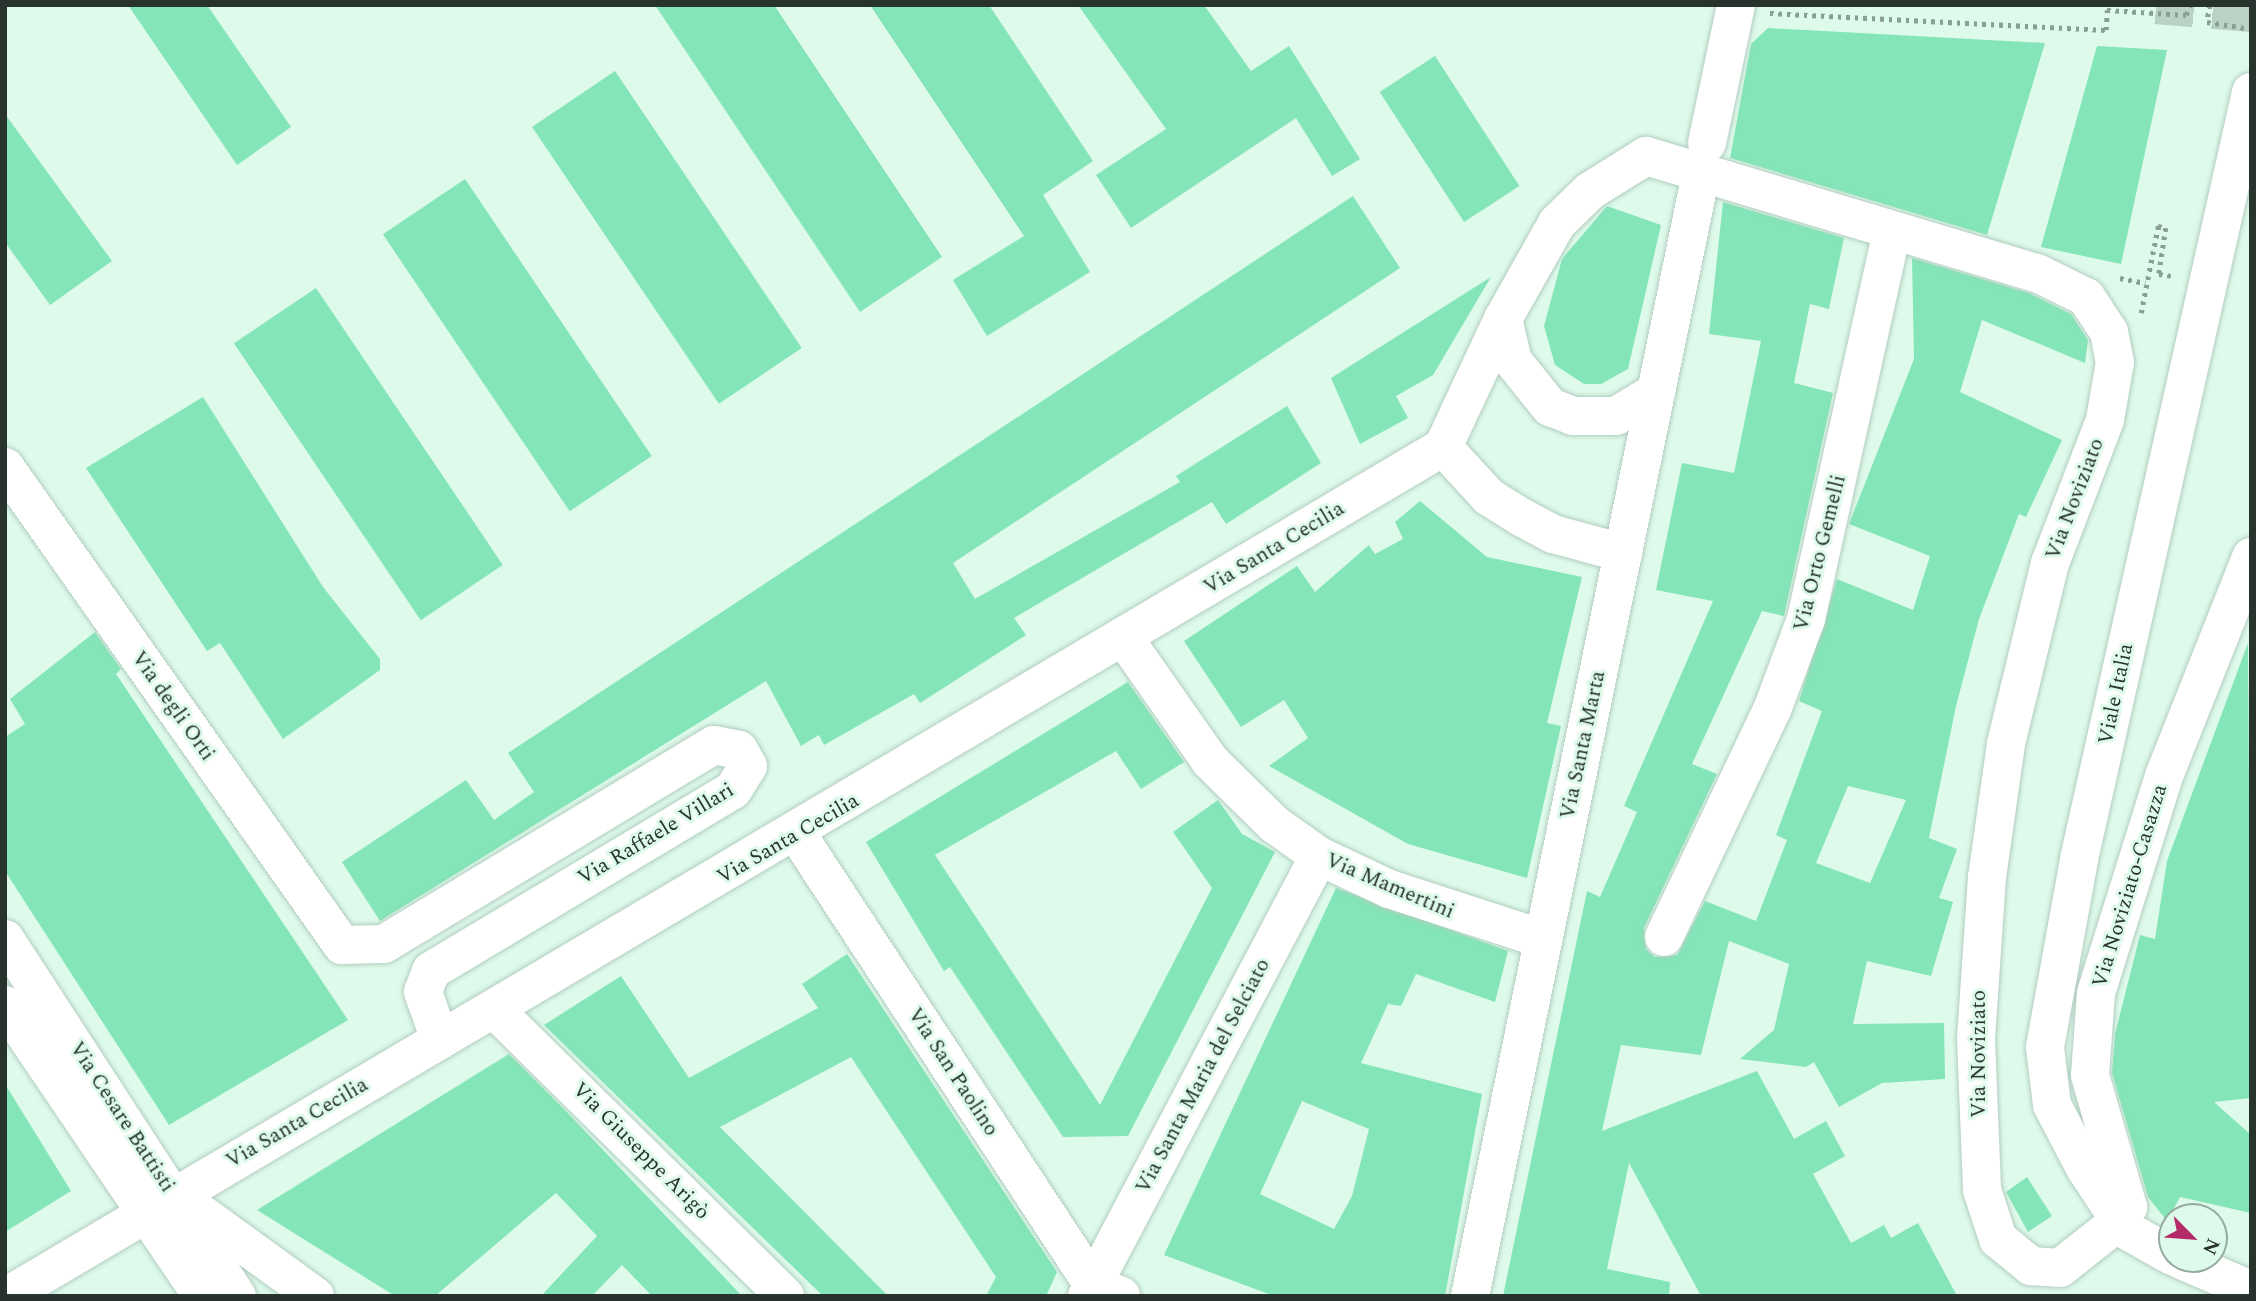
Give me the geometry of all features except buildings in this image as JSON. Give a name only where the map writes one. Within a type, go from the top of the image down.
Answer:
[{"type":"street","points":[[1707,143],[1735,8]]},
{"type":"street","name":"Viale Italia","points":[[2158,1247],[2118,1222],[2052,1105],[2046,1028],[2208,283],[2244,155],[2251,92]]},
{"type":"street","name":"Via Noviziato","points":[[1503,319],[1558,223],[1590,191],[1646,156],[2063,283],[2095,307],[2113,346],[2105,420],[2050,563],[2006,744],[1987,877],[1976,1039],[1982,1190],[1998,1239],[2031,1266],[2060,1268],[2118,1222]]},
{"type":"street","name":"Via Santa Marta","points":[[1469,1296],[1697,194]]},
{"type":"street","name":"Via Orto Gemelli","points":[[1664,937],[1772,710],[1806,619],[1892,230]]},
{"type":"street","points":[[1503,319],[1513,361],[1550,407],[1573,416],[1616,416],[1656,392]]},
{"type":"street","points":[[1503,319],[1443,447],[1489,497],[1521,517],[1553,534],[1623,552]]},
{"type":"street","name":"Via Santa Cecilia","points":[[7,1296],[158,1203],[797,834],[1443,447]]},
{"type":"street","name":"Via degli Orti","points":[[5,467],[342,945]]},
{"type":"street","name":"Via Noviziato-Casazza","points":[[2118,1222],[2128,1207],[2090,1074],[2096,993],[2147,824],[2251,557]]},
{"type":"street","name":"Via Mamertini","points":[[1124,638],[1210,761],[1274,824],[1319,856],[1438,909],[1543,939]]},
{"type":"street","name":"Via Raffaele Villari","points":[[342,945],[384,944],[714,745],[738,750],[748,766],[733,790],[430,971],[423,992],[440,1040]]},
{"type":"street","name":"Via San Paolino","points":[[797,834],[1101,1292]]},
{"type":"street","name":"Via Santa Maria del Selciato","points":[[1101,1292],[1319,856]]},
{"type":"street","name":"Via Cesare Battisti","points":[[5,940],[158,1203],[202,1296]]},
{"type":"street","name":"Via Cesare Battisti","points":[[5,1005],[158,1203],[237,1296]]},
{"type":"street","name":"Via Giuseppe Arigò","points":[[494,1009],[785,1296]]},
{"type":"street","points":[[158,1203],[314,1296]]},
{"type":"street","points":[[2212,1273],[2251,1290]]},
{"type":"path","points":[[1735,8],[2106,30],[2107,8],[2186,15],[2190,5]]},
{"type":"path","points":[[2210,5],[2207,22],[2251,29]]},
{"type":"path","points":[[2146,284],[2158,226],[2165,228],[2159,274],[2208,283]]},
{"type":"tunnel","points":[[2156,5],[2251,13]]}]
